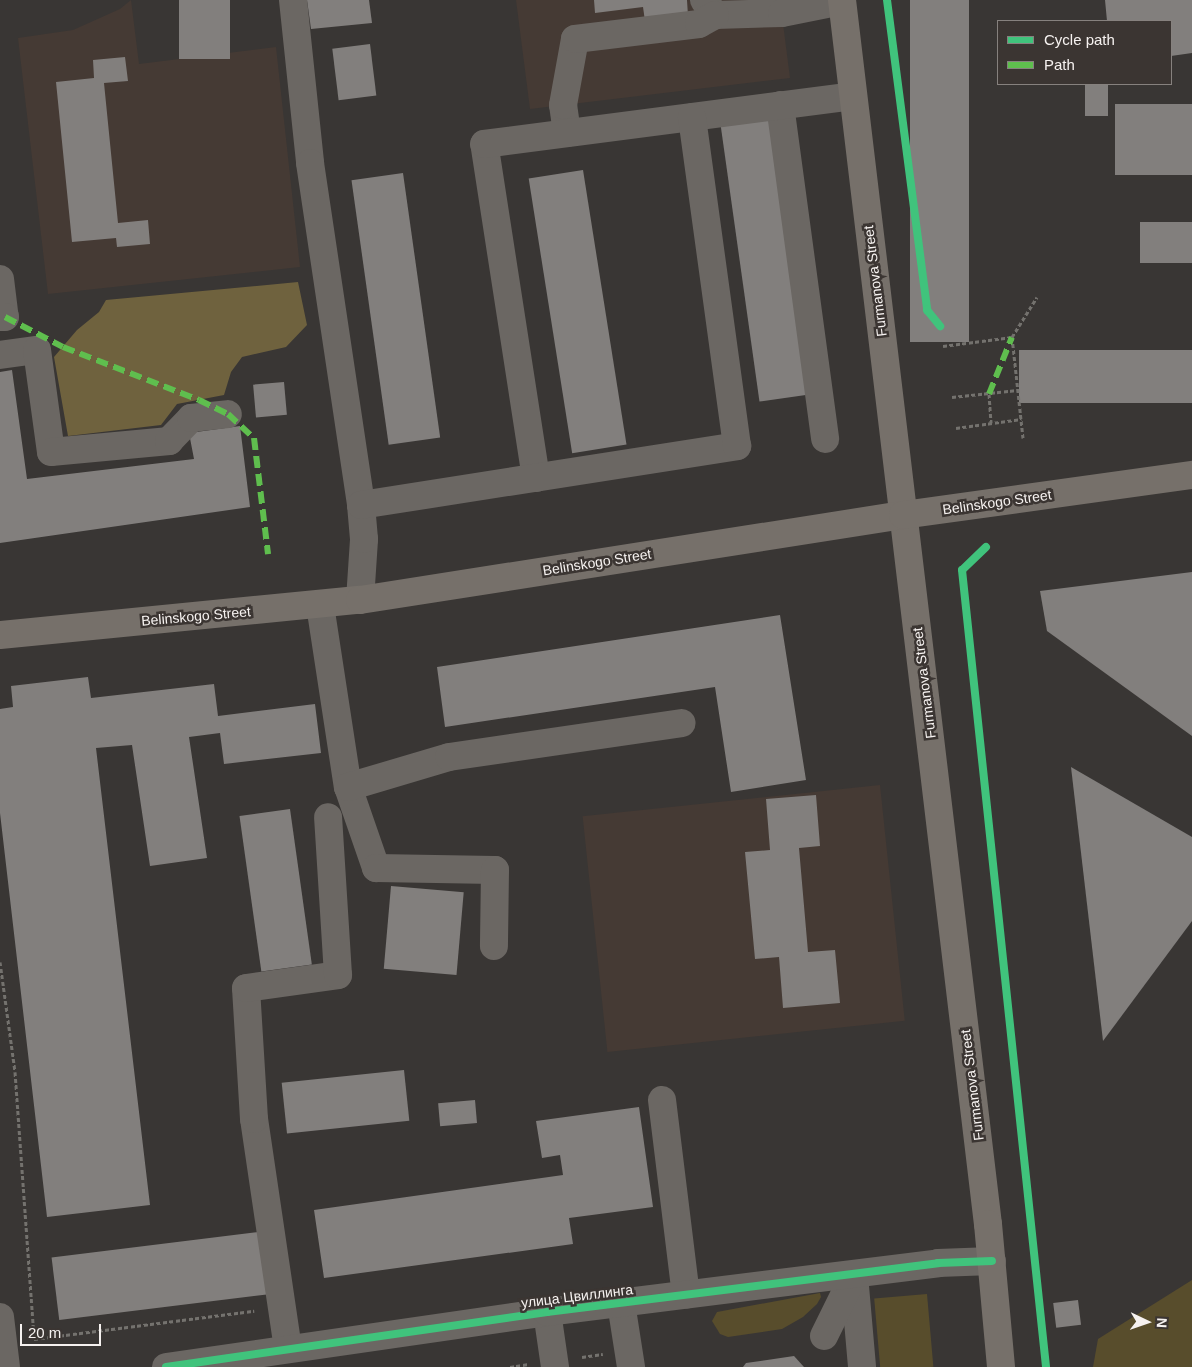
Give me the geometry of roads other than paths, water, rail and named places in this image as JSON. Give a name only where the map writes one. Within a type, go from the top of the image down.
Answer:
[{"type":"main road","name":"Furmanova Street","points":[[842,1],[992,1261],[1001,1367]]},
{"type":"main road","name":"Belinskogo Street","points":[[0,635],[360,600],[903,515],[1192,475]]},
{"type":"street","points":[[293,0],[310,163],[361,505],[364,539],[360,600]]},
{"type":"street","points":[[567,133],[563,105],[575,39],[699,24],[709,7],[782,13],[842,1]]},
{"type":"street","points":[[536,478],[484,144],[853,96]]},
{"type":"street","points":[[780,105],[825,438]]},
{"type":"street","points":[[361,505],[737,446],[692,117]]},
{"type":"street","points":[[0,279],[5,317],[0,317]]},
{"type":"street","points":[[0,355],[37,350],[51,452],[169,441],[191,418],[228,414]]},
{"type":"street","points":[[320,605],[348,787],[376,868],[495,870],[494,946]]},
{"type":"street","points":[[348,787],[448,757],[682,723]]},
{"type":"street","points":[[288,1349],[254,1119],[246,988],[338,975],[328,817]]},
{"type":"street","points":[[662,1100],[686,1295]]},
{"type":"street","name":"улица Цвиллинга","points":[[166,1367],[548,1312],[938,1263],[992,1261]]},
{"type":"street","points":[[824,1336],[854,1274]]},
{"type":"street","points":[[854,1274],[862,1367]]},
{"type":"street","points":[[621,1303],[631,1367]]},
{"type":"street","points":[[548,1312],[555,1367]]},
{"type":"street","points":[[0,1317],[6,1367]]}]
